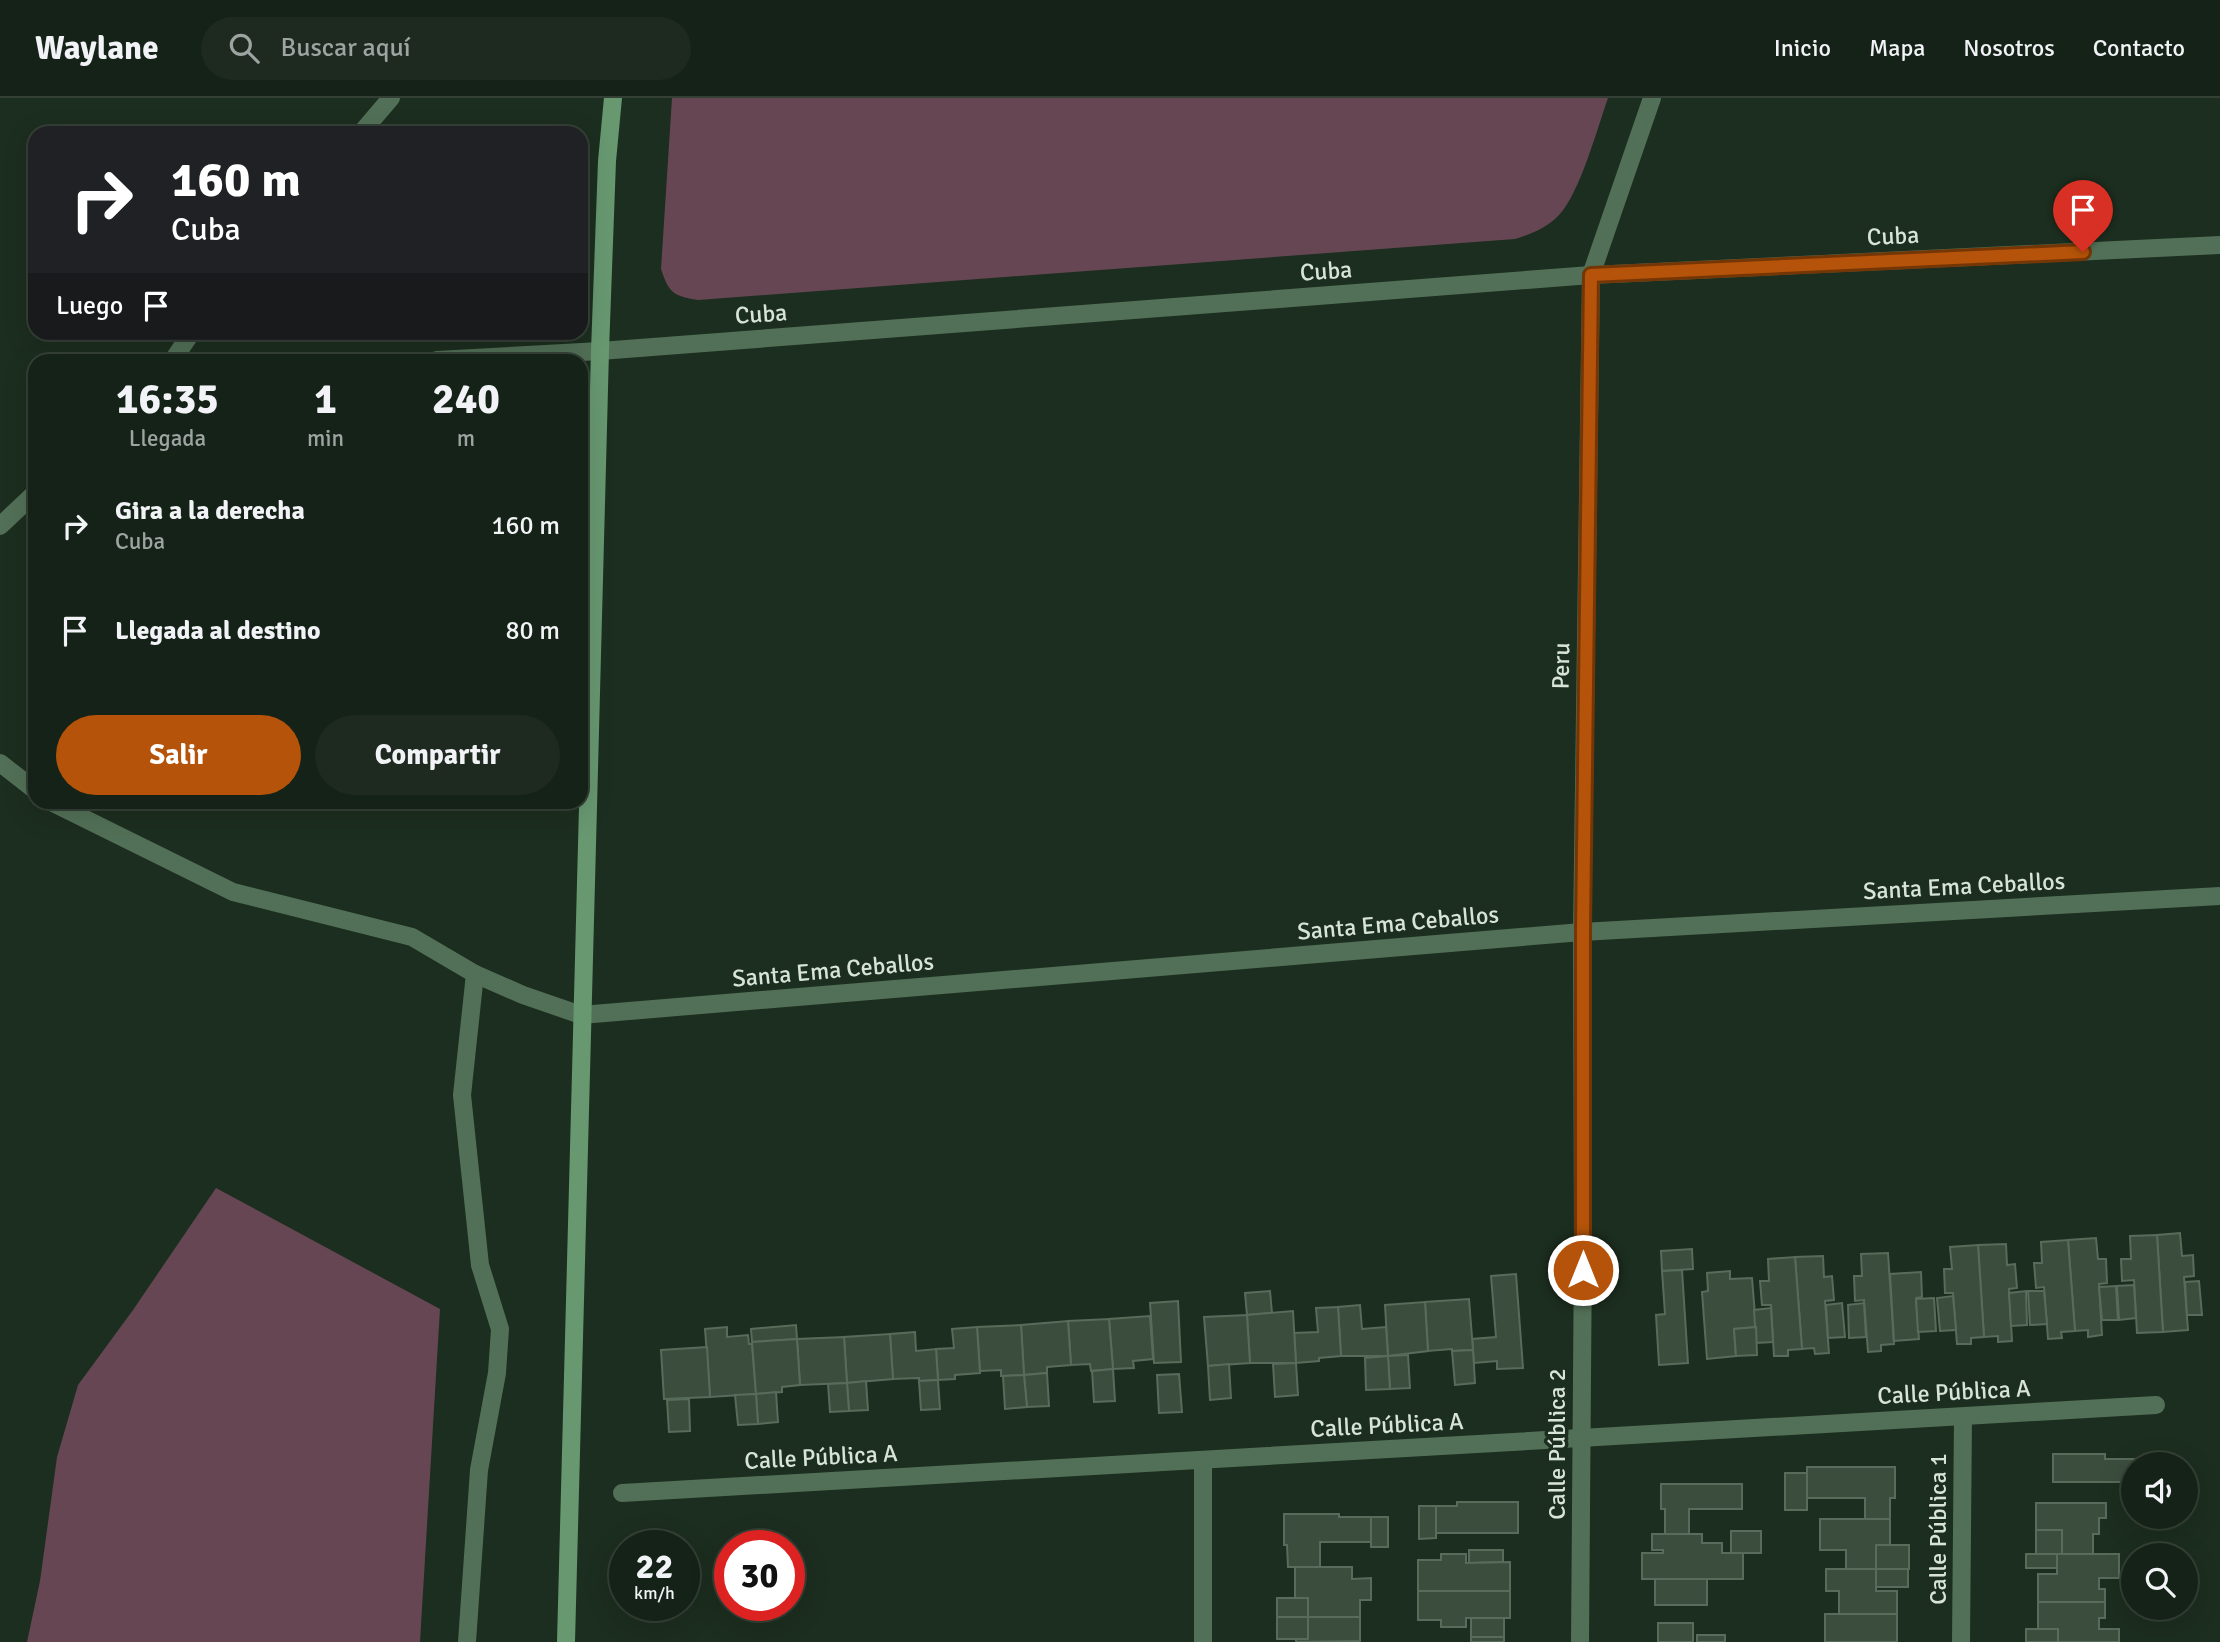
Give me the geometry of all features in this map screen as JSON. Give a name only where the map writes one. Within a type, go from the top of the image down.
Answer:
[{"type":"street","points":[[367,126],[391,98]]},
{"type":"street","points":[[588,770],[607,161],[613,98]]},
{"type":"street","name":"Peru","points":[[1583,1246],[1583,932],[1591,275],[1653,98]]},
{"type":"street","name":"Cuba","points":[[546,354],[1591,275],[2220,246]]},
{"type":"street","points":[[0,526],[28,500]]},
{"type":"street","points":[[0,763],[28,785]]},
{"type":"street","points":[[65,809],[233,892],[412,937],[475,974],[523,995],[581,1015]]},
{"type":"street","points":[[566,1642],[587,809]]},
{"type":"street","name":"Santa Ema Ceballos","points":[[581,1015],[1583,932],[2220,896]]},
{"type":"street","points":[[467,1642],[479,1470],[497,1373],[500,1329],[480,1265],[462,1095],[475,974]]},
{"type":"street","name":"Calle Pública 2","points":[[1580,1642],[1583,1246]]},
{"type":"street","name":"Calle Pública A","points":[[622,1493],[2156,1405]]},
{"type":"street","name":"Calle Pública 1","points":[[1961,1642],[1963,1416]]},
{"type":"street","points":[[1203,1460],[1203,1642]]},
{"type":"shaded area","points":[[672,98],[1608,98],[1581,176],[1567,205],[1549,224],[1515,239],[698,300],[673,292],[661,269]]},
{"type":"shaded area","points":[[216,1188],[440,1309],[420,1642],[27,1642],[40,1581],[57,1457],[78,1385]]},
{"type":"building","points":[[2180,1233],[2182,1256],[2193,1255],[2194,1276],[2184,1277],[2188,1330],[2163,1332],[2157,1235]]},
{"type":"building","points":[[2157,1235],[2163,1332],[2137,1333],[2134,1280],[2122,1281],[2121,1259],[2131,1259],[2130,1236]]},
{"type":"building","points":[[2096,1238],[2098,1259],[2106,1259],[2107,1283],[2099,1284],[2102,1335],[2088,1337],[2088,1330],[2075,1331],[2068,1240]]},
{"type":"building","points":[[2068,1240],[2075,1331],[2061,1332],[2062,1338],[2048,1339],[2044,1287],[2036,1288],[2034,1263],[2042,1263],[2041,1242]]},
{"type":"building","points":[[2006,1244],[2007,1265],[2015,1264],[2017,1288],[2009,1289],[2012,1341],[1998,1342],[1998,1336],[1984,1337],[1978,1245]]},
{"type":"building","points":[[1978,1245],[1984,1337],[1971,1338],[1971,1344],[1957,1344],[1953,1293],[1945,1293],[1944,1269],[1952,1269],[1950,1247]]},
{"type":"building","points":[[1692,1249],[1693,1269],[1662,1271],[1661,1251]]},
{"type":"building","points":[[1888,1253],[1894,1344],[1881,1345],[1881,1351],[1868,1352],[1864,1300],[1855,1301],[1854,1276],[1862,1276],[1861,1254]]},
{"type":"building","points":[[1823,1256],[1824,1277],[1832,1276],[1834,1300],[1825,1301],[1829,1353],[1815,1354],[1814,1348],[1802,1349],[1795,1257]]},
{"type":"building","points":[[1795,1257],[1802,1349],[1788,1350],[1788,1356],[1774,1356],[1771,1305],[1762,1305],[1760,1281],[1769,1281],[1768,1259]]},
{"type":"building","points":[[1682,1270],[1688,1363],[1659,1365],[1656,1315],[1665,1314],[1662,1271]]},
{"type":"building","points":[[1730,1271],[1730,1279],[1752,1278],[1756,1327],[1734,1329],[1736,1356],[1707,1359],[1702,1292],[1708,1291],[1707,1273]]},
{"type":"building","points":[[1921,1272],[1922,1297],[1916,1298],[1919,1339],[1894,1341],[1890,1274]]},
{"type":"building","points":[[1516,1274],[1523,1368],[1497,1369],[1497,1361],[1474,1363],[1472,1339],[1496,1337],[1491,1276]]},
{"type":"building","points":[[2199,1281],[2202,1315],[2187,1315],[2185,1282]]},
{"type":"building","points":[[2134,1285],[2136,1318],[2119,1320],[2117,1286]]},
{"type":"building","points":[[2116,1286],[2118,1320],[2102,1320],[2099,1287]]},
{"type":"building","points":[[1270,1291],[1272,1313],[1247,1315],[1245,1293]]},
{"type":"building","points":[[2026,1291],[2027,1325],[2011,1326],[2009,1293]]},
{"type":"building","points":[[2028,1291],[2044,1291],[2047,1324],[2030,1325]]},
{"type":"building","points":[[1953,1296],[1956,1330],[1940,1331],[1937,1298]]},
{"type":"building","points":[[1934,1298],[1936,1331],[1918,1332],[1916,1299]]},
{"type":"building","points":[[1469,1299],[1473,1350],[1428,1351],[1425,1302]]},
{"type":"building","points":[[1178,1301],[1181,1362],[1154,1363],[1150,1303]]},
{"type":"building","points":[[1425,1302],[1428,1351],[1388,1356],[1385,1305]]},
{"type":"building","points":[[1842,1303],[1845,1337],[1828,1338],[1826,1305]]},
{"type":"building","points":[[1864,1303],[1866,1337],[1849,1338],[1848,1305]]},
{"type":"building","points":[[1360,1305],[1362,1329],[1386,1327],[1388,1356],[1341,1356],[1338,1307]]},
{"type":"building","points":[[1338,1307],[1341,1356],[1296,1363],[1294,1333],[1318,1332],[1316,1308]]},
{"type":"building","points":[[1771,1308],[1773,1342],[1756,1343],[1754,1310]]},
{"type":"building","points":[[1293,1311],[1296,1363],[1250,1363],[1247,1315]]},
{"type":"building","points":[[1247,1315],[1250,1363],[1208,1366],[1204,1317]]},
{"type":"building","points":[[1150,1316],[1153,1359],[1133,1361],[1134,1368],[1113,1369],[1109,1319]]},
{"type":"building","points":[[1109,1319],[1113,1369],[1091,1371],[1090,1364],[1071,1365],[1068,1321]]},
{"type":"building","points":[[1068,1321],[1071,1365],[1047,1367],[1047,1373],[1024,1375],[1021,1325]]},
{"type":"building","points":[[796,1325],[797,1339],[752,1342],[751,1329]]},
{"type":"building","points":[[1021,1325],[1024,1375],[1001,1376],[1001,1370],[980,1371],[977,1327]]},
{"type":"building","points":[[727,1327],[727,1337],[748,1335],[749,1344],[752,1344],[756,1394],[710,1397],[705,1329]]},
{"type":"building","points":[[977,1327],[980,1373],[955,1375],[955,1379],[938,1380],[936,1349],[954,1348],[952,1329]]},
{"type":"building","points":[[1756,1327],[1757,1355],[1736,1356],[1734,1329]]},
{"type":"building","points":[[915,1332],[916,1351],[936,1349],[938,1380],[893,1379],[890,1334]]},
{"type":"building","points":[[890,1334],[893,1379],[847,1383],[844,1337]]},
{"type":"building","points":[[844,1337],[847,1383],[800,1385],[797,1339]]},
{"type":"building","points":[[797,1339],[800,1385],[782,1387],[782,1392],[756,1394],[752,1342]]},
{"type":"building","points":[[707,1347],[710,1397],[664,1399],[661,1350]]},
{"type":"building","points":[[1473,1350],[1475,1383],[1455,1385],[1452,1351]]},
{"type":"building","points":[[1408,1355],[1410,1388],[1390,1389],[1388,1356]]},
{"type":"building","points":[[1388,1356],[1390,1389],[1366,1390],[1365,1358]]},
{"type":"building","points":[[1296,1363],[1298,1395],[1275,1397],[1273,1364]]},
{"type":"building","points":[[1229,1364],[1231,1398],[1210,1400],[1208,1366]]},
{"type":"building","points":[[1113,1369],[1115,1401],[1094,1402],[1092,1371]]},
{"type":"building","points":[[1047,1373],[1049,1406],[1027,1407],[1024,1375]]},
{"type":"building","points":[[1179,1374],[1182,1412],[1159,1413],[1157,1375]]},
{"type":"building","points":[[1024,1375],[1027,1407],[1005,1409],[1003,1376]]},
{"type":"building","points":[[938,1380],[940,1409],[921,1410],[919,1381]]},
{"type":"building","points":[[866,1381],[868,1410],[849,1411],[847,1383]]},
{"type":"building","points":[[847,1383],[849,1411],[830,1412],[828,1384]]},
{"type":"building","points":[[776,1392],[778,1422],[758,1424],[756,1394]]},
{"type":"building","points":[[756,1394],[758,1424],[738,1425],[735,1395]]},
{"type":"building","points":[[689,1399],[690,1431],[669,1432],[667,1400]]},
{"type":"building","points":[[2053,1454],[2105,1454],[2105,1459],[2121,1459],[2121,1482],[2053,1482]]},
{"type":"building","points":[[1807,1467],[1895,1467],[1895,1498],[1890,1498],[1890,1519],[1865,1519],[1865,1498],[1807,1498]]},
{"type":"building","points":[[1785,1473],[1807,1473],[1807,1510],[1785,1510]]},
{"type":"building","points":[[1661,1484],[1742,1484],[1742,1509],[1689,1509],[1689,1534],[1665,1534]]},
{"type":"building","points":[[1457,1502],[1518,1502],[1518,1533],[1436,1533],[1436,1506],[1457,1506]]},
{"type":"building","points":[[2036,1503],[2106,1503],[2106,1518],[2099,1518],[2099,1534],[2093,1534],[2093,1554],[2062,1554],[2062,1530],[2036,1530]]},
{"type":"building","points":[[1419,1506],[1436,1506],[1436,1538],[1419,1539]]},
{"type":"building","points":[[1284,1514],[1371,1517],[1371,1542],[1320,1542],[1320,1567],[1288,1567],[1287,1545],[1284,1545]]},
{"type":"building","points":[[1371,1517],[1388,1517],[1388,1547],[1371,1547]]},
{"type":"building","points":[[1820,1519],[1890,1519],[1890,1545],[1876,1545],[1876,1569],[1846,1569],[1846,1550],[1820,1550]]},
{"type":"building","points":[[2036,1530],[2062,1530],[2062,1554],[2036,1554]]},
{"type":"building","points":[[1731,1531],[1761,1531],[1761,1553],[1731,1553]]},
{"type":"building","points":[[1652,1534],[1702,1534],[1702,1543],[1722,1543],[1722,1553],[1743,1553],[1743,1579],[1642,1579],[1642,1553],[1663,1553],[1663,1550],[1652,1550]]},
{"type":"building","points":[[1876,1545],[1909,1545],[1909,1569],[1876,1569]]},
{"type":"building","points":[[1469,1550],[1503,1550],[1503,1562],[1469,1563]]},
{"type":"building","points":[[1441,1554],[1466,1554],[1466,1563],[1510,1562],[1510,1591],[1418,1591],[1418,1560],[1441,1560]]},
{"type":"building","points":[[2026,1554],[2057,1554],[2057,1568],[2026,1568]]},
{"type":"building","points":[[2057,1554],[2119,1554],[2119,1578],[2099,1578],[2099,1589],[2105,1589],[2105,1602],[2038,1602],[2038,1574],[2057,1574]]},
{"type":"building","points":[[1295,1567],[1352,1567],[1352,1579],[1371,1578],[1371,1600],[1360,1600],[1360,1617],[1308,1617],[1308,1598],[1295,1598]]},
{"type":"building","points":[[1826,1569],[1876,1569],[1876,1591],[1897,1591],[1897,1614],[1839,1614],[1839,1591],[1826,1591]]},
{"type":"building","points":[[1876,1569],[1908,1569],[1908,1587],[1876,1587]]},
{"type":"building","points":[[1655,1579],[1707,1579],[1707,1605],[1655,1605]]},
{"type":"building","points":[[1418,1591],[1510,1591],[1510,1618],[1466,1618],[1466,1627],[1441,1627],[1441,1620],[1418,1620]]},
{"type":"building","points":[[1277,1598],[1308,1598],[1308,1617],[1277,1617]]},
{"type":"building","points":[[2038,1602],[2105,1602],[2105,1618],[2099,1618],[2099,1629],[2119,1629],[2119,1642],[2058,1642],[2058,1629],[2038,1629]]},
{"type":"building","points":[[1825,1614],[1897,1614],[1897,1642],[1825,1642]]},
{"type":"building","points":[[1277,1617],[1308,1617],[1308,1639],[1277,1639]]},
{"type":"building","points":[[1308,1617],[1360,1617],[1360,1641],[1296,1642],[1296,1639],[1308,1639]]},
{"type":"building","points":[[1471,1618],[1504,1618],[1504,1637],[1471,1637]]},
{"type":"building","points":[[1658,1623],[1693,1623],[1693,1642],[1658,1642]]},
{"type":"building","points":[[2026,1629],[2058,1629],[2058,1642],[2026,1642]]},
{"type":"building","points":[[1697,1635],[1725,1635],[1725,1642],[1697,1642]]},
{"type":"building","points":[[1471,1637],[1504,1637],[1504,1642],[1471,1642]]},
{"type":"route","points":[[1583,1270],[1583,932],[1591,275],[2083,252]]}]
